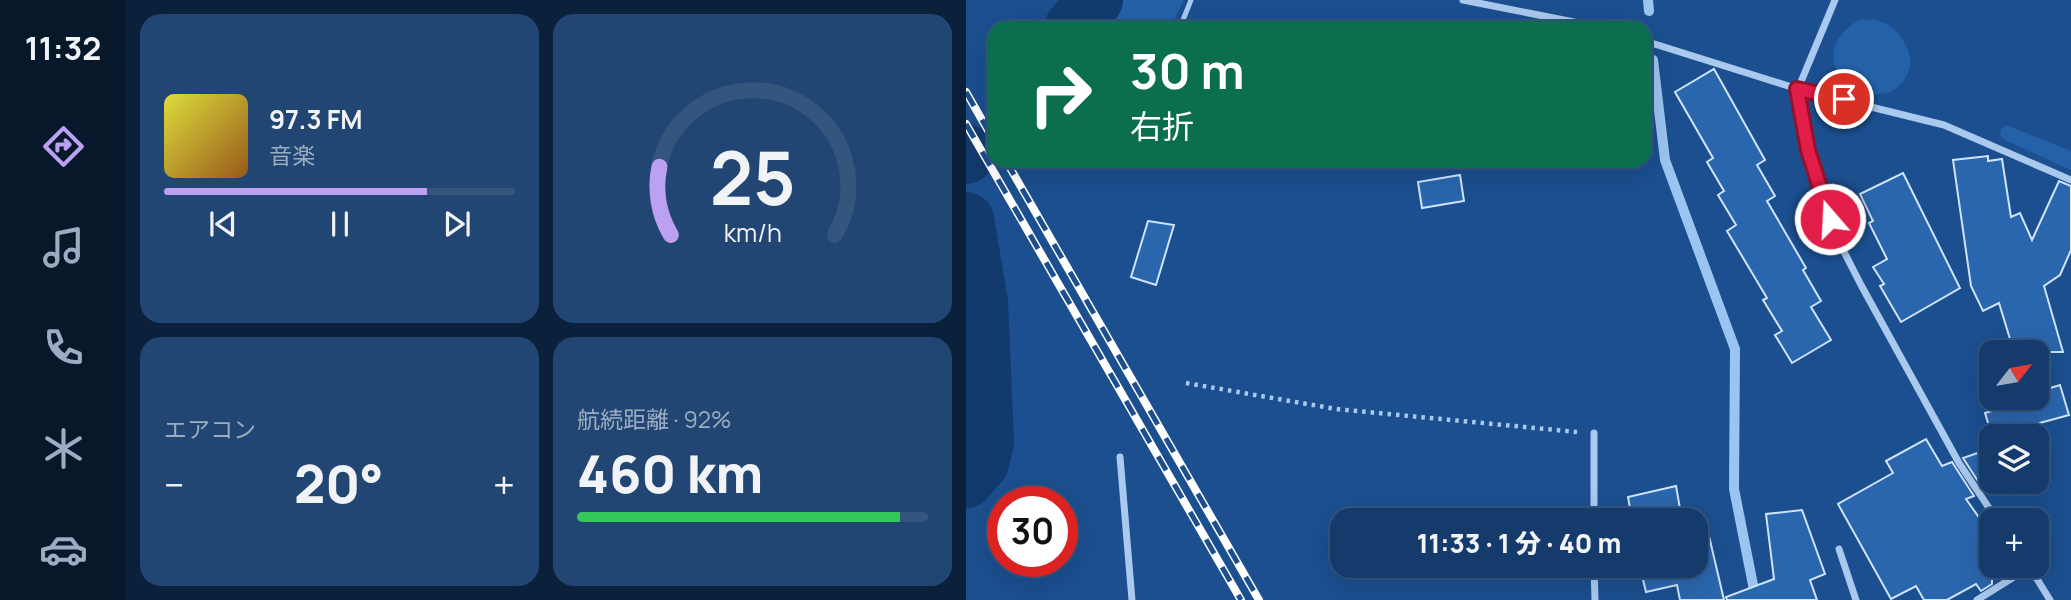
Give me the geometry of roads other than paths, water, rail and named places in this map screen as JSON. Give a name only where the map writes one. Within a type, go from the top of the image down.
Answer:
[{"type":"street","points":[[1463,0],[1569,21]]},
{"type":"street","points":[[1835,0],[1797,89],[1808,150],[1839,242],[1944,438],[1989,508]]},
{"type":"street","points":[[1652,43],[1797,89],[1944,125],[2071,180]]},
{"type":"street","points":[[1594,433],[1594,508]]},
{"type":"street","points":[[1120,457],[1132,600]]},
{"type":"street","points":[[1839,549],[1856,600]]},
{"type":"street","points":[[1594,578],[1595,600]]},
{"type":"street","points":[[1977,600],[2011,578]]},
{"type":"street","points":[[2036,578],[2050,600]]},
{"type":"lane","points":[[1183,20],[1191,0]]},
{"type":"waterway","points":[[1078,21],[1095,0]]},
{"type":"waterway","points":[[1648,0],[1649,11]]},
{"type":"waterway","points":[[1653,60],[1665,160],[1735,349],[1734,489],[1756,600]]},
{"type":"waterway","points":[[966,156],[969,153]]},
{"type":"waterway","points":[[966,220],[980,302],[986,442],[981,463],[966,480]]},
{"type":"railway","points":[[966,92],[987,129]]},
{"type":"railway","points":[[966,124],[987,160]]},
{"type":"railway","points":[[991,168],[1241,600]]},
{"type":"railway","points":[[1010,168],[1259,600]]}]
